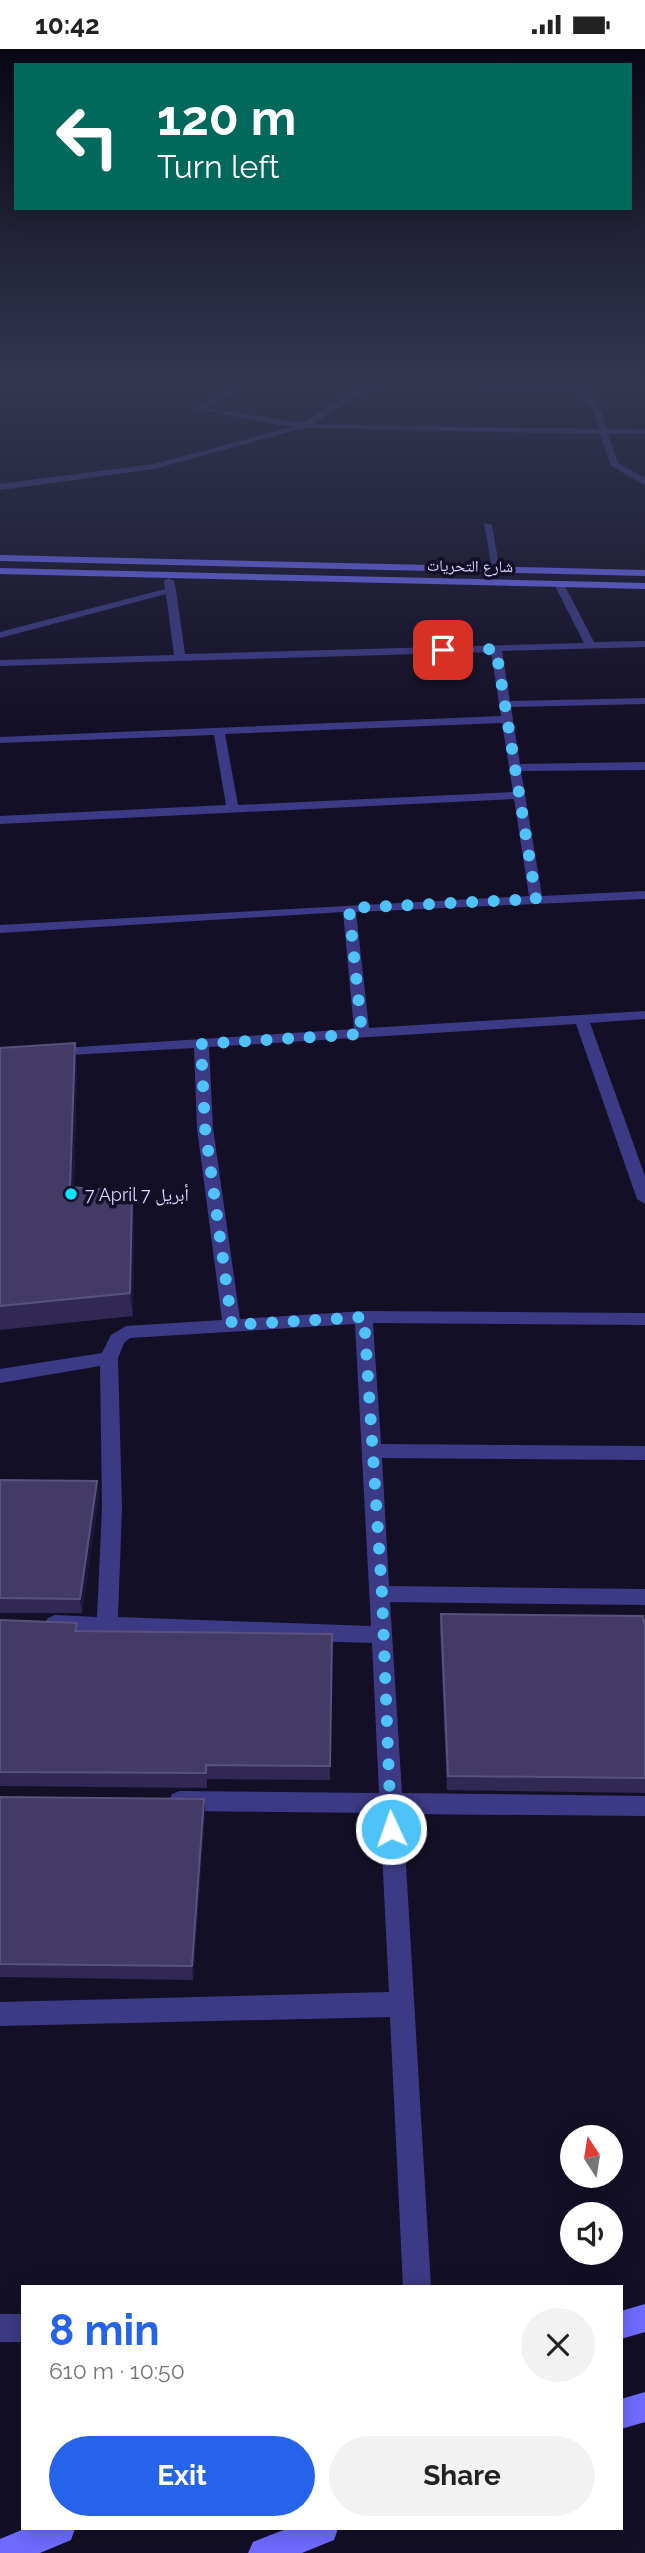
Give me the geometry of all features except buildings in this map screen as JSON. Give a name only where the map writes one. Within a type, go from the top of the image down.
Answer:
[{"type":"main road","name":"شارع التحريات","points":[[0,558],[645,573]]},
{"type":"main road","name":"شارع التحريات","points":[[0,571],[645,586]]},
{"type":"main road","points":[[623,2324],[645,2318]]},
{"type":"main road","points":[[623,2413],[645,2407]]},
{"type":"main road","points":[[4,2553],[58,2530]]},
{"type":"main road","points":[[264,2553],[321,2530]]},
{"type":"street","points":[[487,525],[497,569]]},
{"type":"street","points":[[169,577],[180,657]]},
{"type":"street","points":[[559,584],[591,646]]},
{"type":"street","points":[[0,635],[170,590]]},
{"type":"street","points":[[0,663],[645,644]]},
{"type":"street","points":[[496,649],[517,795],[536,899]]},
{"type":"street","points":[[505,704],[645,701]]},
{"type":"street","points":[[0,740],[507,719]]},
{"type":"street","points":[[219,732],[232,807]]},
{"type":"street","points":[[514,768],[645,766]]},
{"type":"street","points":[[0,820],[517,795]]},
{"type":"street","points":[[0,929],[349,908],[645,895]]},
{"type":"street","points":[[349,908],[362,1034]]},
{"type":"street","points":[[40,1053],[645,1015]]},
{"type":"street","points":[[581,1018],[645,1199]]},
{"type":"street","points":[[201,1044],[205,1128],[232,1325]]},
{"type":"street","points":[[364,1317],[382,1594],[389,1804],[403,2004],[417,2285]]},
{"type":"street","points":[[107,1625],[112,1509],[109,1358],[117,1339],[127,1332],[364,1317],[645,1319]]},
{"type":"street","points":[[0,1376],[109,1358]]},
{"type":"street","points":[[372,1451],[645,1453]]},
{"type":"street","points":[[382,1594],[645,1597]]},
{"type":"street","points":[[40,1624],[384,1635]]},
{"type":"street","points":[[153,1801],[645,1806]]},
{"type":"street","points":[[0,2014],[403,2004]]},
{"type":"street","points":[[0,2328],[21,2328]]},
{"type":"place","name":"7 April 7 أبريل","points":[[71,1194]]},
{"type":"route","points":[[391,1829],[382,1594],[364,1317],[232,1325],[205,1128],[201,1044],[362,1034],[349,908],[536,899],[517,795],[496,649],[443,650]]}]
